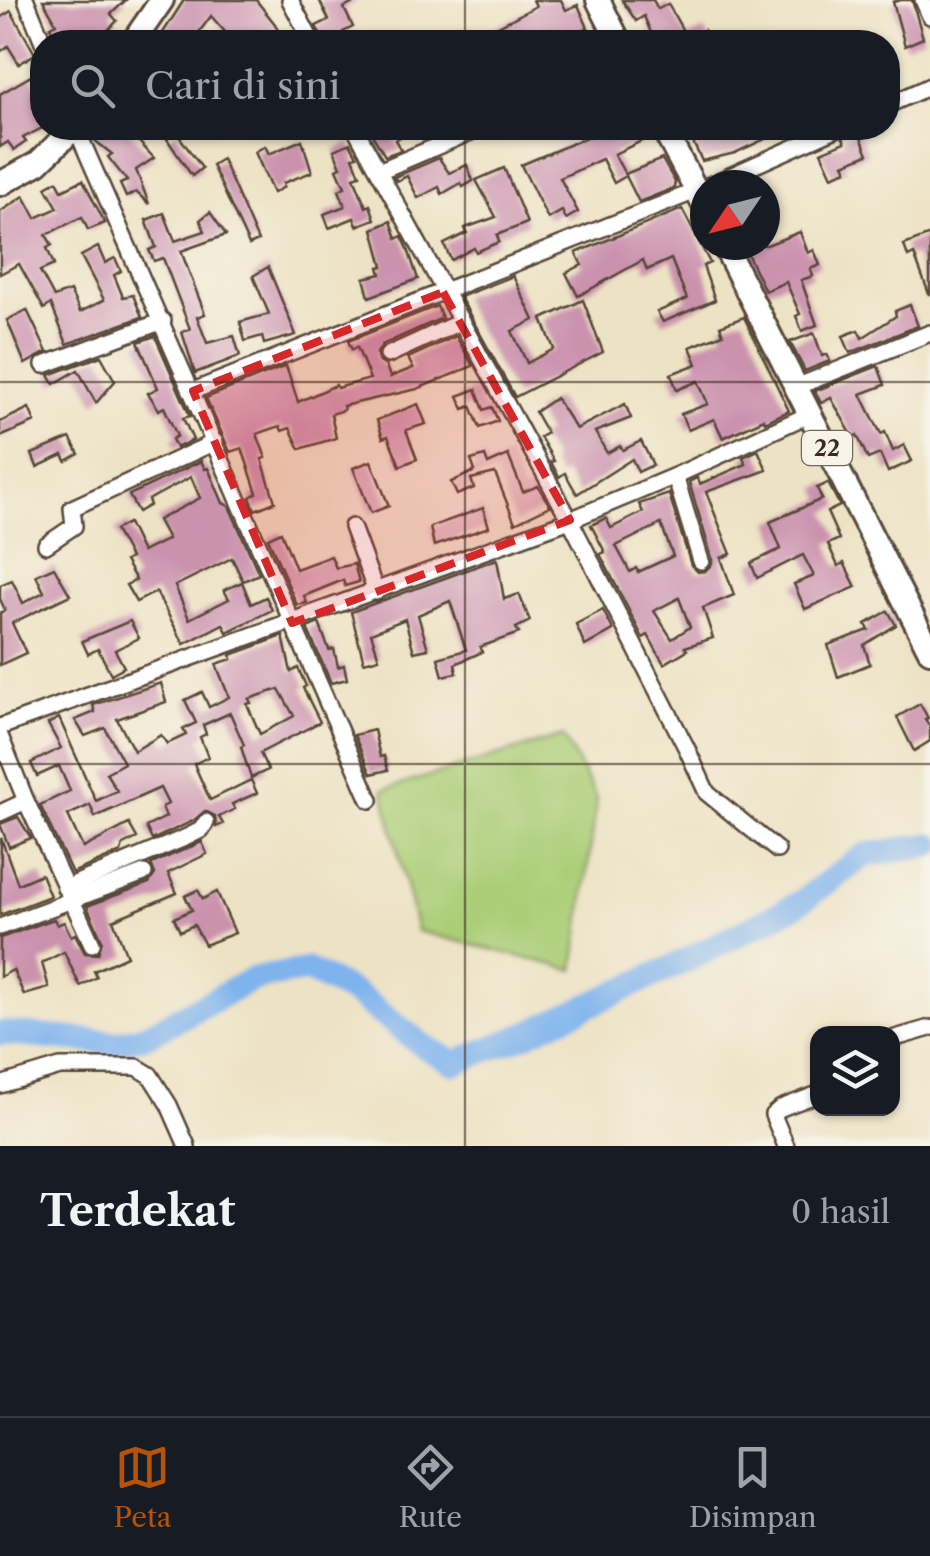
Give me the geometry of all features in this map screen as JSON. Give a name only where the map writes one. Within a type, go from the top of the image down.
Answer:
[{"type":"highway","points":[[141,30],[162,0]]},
{"type":"highway","points":[[598,0],[613,30]]},
{"type":"highway","points":[[0,184],[38,163],[62,140]]},
{"type":"highway","points":[[671,140],[690,170]]},
{"type":"highway","name":"22","points":[[732,260],[930,651]]},
{"type":"street","points":[[26,0],[38,30]]},
{"type":"street","points":[[290,0],[306,30]]},
{"type":"street","points":[[923,0],[930,16]]},
{"type":"street","points":[[900,100],[930,86]]},
{"type":"street","points":[[80,140],[370,800]]},
{"type":"street","points":[[362,140],[570,520],[703,787],[777,850]]},
{"type":"street","points":[[379,172],[452,140]]},
{"type":"street","points":[[750,170],[813,140]]},
{"type":"street","points":[[193,391],[690,197]]},
{"type":"street","points":[[44,366],[163,321]]},
{"type":"street","points":[[388,355],[460,322]]},
{"type":"street","points":[[796,388],[930,333]]},
{"type":"street","points":[[0,727],[570,520],[810,414]]},
{"type":"street","points":[[46,545],[74,526],[72,508],[215,442]]},
{"type":"street","points":[[676,476],[701,560]]},
{"type":"street","points":[[352,527],[376,592]]},
{"type":"street","points":[[0,736],[92,944]]},
{"type":"street","points":[[0,813],[26,802]]},
{"type":"street","points":[[0,927],[201,830],[206,822]]},
{"type":"street","points":[[68,894],[144,873]]},
{"type":"street","points":[[900,1037],[930,1028]]},
{"type":"street","points":[[0,1085],[60,1066],[137,1067],[150,1075],[169,1105],[187,1146]]},
{"type":"street","points":[[786,1146],[774,1114],[810,1097]]},
{"type":"highlighted area","points":[[443,292],[570,520],[292,623],[193,391]]},
{"type":"green space","points":[[563,736],[597,799],[574,970],[417,931],[383,790]]},
{"type":"building","points":[[43,0],[126,0],[111,14],[117,21],[108,30],[52,30],[50,26],[56,23]]},
{"type":"building","points":[[184,0],[256,0],[278,30],[223,30],[211,16],[201,30],[165,30]]},
{"type":"building","points":[[319,0],[359,0],[344,8],[353,27],[318,30],[316,26],[329,20]]},
{"type":"building","points":[[533,0],[561,0],[566,10],[578,5],[588,28],[491,30],[536,6]]},
{"type":"building","points":[[622,0],[653,0],[658,9],[668,4],[683,30],[650,30],[644,16],[636,21]]},
{"type":"building","points":[[912,0],[923,38],[905,46],[893,2]]},
{"type":"building","points":[[11,11],[30,45],[30,57],[19,64],[8,46],[0,52],[0,18]]},
{"type":"building","points":[[30,77],[30,134],[14,150],[8,142],[0,147],[0,94]]},
{"type":"building","points":[[94,140],[137,140],[154,158],[136,170],[149,204],[136,192],[126,197],[120,184],[127,181],[108,157],[112,154]]},
{"type":"building","points":[[168,140],[182,140],[202,168],[192,176]]},
{"type":"building","points":[[302,140],[312,172],[283,183],[284,187],[273,193],[255,152],[265,146],[269,154]]},
{"type":"building","points":[[375,140],[395,140],[401,150],[385,156]]},
{"type":"building","points":[[580,140],[644,140],[614,154],[626,176],[614,183],[602,159],[560,178],[578,212],[566,219],[562,211],[548,219],[521,165]]},
{"type":"building","points":[[692,140],[763,140],[735,153],[702,161]]},
{"type":"building","points":[[862,140],[868,154],[844,164],[847,170],[832,176],[821,152]]},
{"type":"building","points":[[350,143],[360,175],[354,177],[375,219],[357,226],[354,218],[329,228],[324,214],[345,206],[339,190],[345,187],[334,150]]},
{"type":"building","points":[[439,158],[449,173],[467,165],[473,181],[442,194],[439,187],[418,198],[407,176],[397,181],[394,177]]},
{"type":"building","points":[[222,159],[258,241],[249,245],[212,165]]},
{"type":"building","points":[[662,159],[675,182],[674,188],[639,202],[625,174]]},
{"type":"building","points":[[504,168],[527,223],[497,235],[499,242],[476,252],[474,248],[451,260],[444,244],[467,233],[465,228],[496,217],[476,180]]},
{"type":"building","points":[[83,180],[105,223],[88,230],[82,217],[46,235],[52,245],[47,248],[54,265],[40,271],[54,297],[70,291],[80,312],[104,300],[81,256],[98,247],[105,263],[115,258],[121,271],[114,275],[123,297],[133,295],[142,317],[67,344],[51,304],[44,309],[19,264],[0,274],[0,212],[24,196],[36,218],[58,208],[46,187],[57,181],[62,190]]},
{"type":"building","points":[[682,209],[690,224],[690,260],[708,260],[710,263],[703,266],[715,300],[663,322],[657,312],[687,299],[671,259],[647,270],[643,260],[578,296],[566,273],[582,265],[576,253]]},
{"type":"building","points":[[210,212],[226,235],[181,251],[205,314],[197,317],[207,343],[234,336],[240,356],[195,373],[182,332],[190,329],[163,258],[154,261],[149,250],[156,247],[146,220],[164,213],[175,241],[205,231],[200,220]]},
{"type":"building","points":[[391,221],[397,239],[402,236],[418,279],[369,297],[364,278],[381,274],[379,267],[383,266],[373,229]]},
{"type":"building","points":[[800,232],[808,253],[814,250],[820,265],[810,269],[813,276],[801,280],[817,325],[802,331],[796,316],[800,314],[786,282],[765,291],[750,260],[780,260],[780,240]]},
{"type":"building","points":[[930,235],[929,294],[914,254],[908,257],[904,245]]},
{"type":"building","points":[[268,267],[296,335],[264,344],[262,336],[245,341],[240,322],[269,314],[253,276]]},
{"type":"building","points":[[513,276],[534,320],[512,331],[527,363],[554,349],[542,319],[583,300],[603,352],[515,397],[460,297]]},
{"type":"building","points":[[910,305],[918,326],[850,353],[843,336],[858,330],[862,338],[896,316],[895,311]]},
{"type":"building","points":[[437,306],[442,318],[382,345],[378,361],[386,366],[390,377],[413,368],[408,358],[456,336],[473,366],[417,389],[343,406],[344,410],[331,414],[336,438],[300,449],[290,428],[282,431],[280,426],[257,434],[275,502],[255,510],[250,497],[257,493],[242,448],[230,452],[206,398],[286,366],[298,402],[336,385],[337,388],[370,379],[357,347],[352,350],[348,341]]},
{"type":"building","points":[[27,310],[47,352],[25,364],[7,320]]},
{"type":"building","points":[[744,317],[789,411],[723,438],[714,419],[688,430],[681,414],[708,404],[698,381],[677,390],[671,374],[697,364],[690,347],[723,334],[720,326]]},
{"type":"building","points":[[814,333],[822,356],[827,354],[830,361],[805,371],[790,342]]},
{"type":"building","points":[[155,336],[190,416],[183,418],[193,440],[176,448],[172,439],[177,436],[164,407],[159,410],[148,393],[158,388],[138,342]]},
{"type":"building","points":[[101,356],[115,381],[96,403],[78,370],[54,384],[49,375]]},
{"type":"building","points":[[878,366],[885,385],[861,394],[893,451],[904,445],[912,461],[888,472],[880,454],[868,459],[857,435],[853,437],[831,398],[821,403],[815,391]]},
{"type":"building","points":[[476,389],[484,410],[492,407],[498,421],[480,428],[471,406],[464,409],[458,396]]},
{"type":"building","points":[[556,398],[576,429],[625,404],[631,418],[595,432],[607,453],[641,441],[653,465],[638,472],[632,459],[577,494],[565,473],[559,477],[540,437],[547,433],[535,412]]},
{"type":"building","points":[[418,404],[426,424],[406,430],[417,459],[400,466],[377,420]]},
{"type":"building","points":[[29,408],[35,422],[0,437],[0,422]]},
{"type":"building","points":[[70,438],[79,454],[66,461],[63,455],[37,467],[32,454]]},
{"type":"building","points":[[758,450],[767,470],[706,492],[731,554],[721,558],[734,595],[703,608],[713,638],[685,647],[687,650],[664,664],[648,635],[643,638],[600,554],[605,552],[591,525],[606,518],[611,528],[643,512],[639,504],[669,494],[691,565],[698,572],[705,571],[712,558],[689,482],[697,478],[700,484],[746,464],[743,457]],"holes":[[[661,524],[673,556],[630,572],[616,546]],[[679,598],[690,627],[672,639],[654,611]]]},
{"type":"building","points":[[508,455],[523,492],[538,486],[550,506],[515,523],[495,473],[471,479],[474,488],[457,495],[451,482],[475,471],[471,460],[485,456],[488,464]]},
{"type":"building","points":[[201,461],[223,503],[229,506],[259,574],[243,581],[232,558],[175,586],[189,619],[229,599],[224,590],[242,582],[251,604],[266,597],[272,610],[227,632],[223,624],[184,644],[156,592],[136,602],[126,585],[136,580],[125,561],[130,558],[115,530],[128,523],[142,552],[168,539],[158,520],[200,498],[191,477],[148,500],[150,505],[138,512],[129,495]]},
{"type":"building","points":[[371,461],[389,506],[371,513],[353,468]]},
{"type":"building","points":[[828,483],[840,506],[827,512],[839,539],[828,544],[838,566],[844,563],[856,587],[805,609],[794,584],[814,576],[803,555],[757,578],[751,563],[781,549],[770,522],[822,499],[817,488]]},
{"type":"building","points":[[483,508],[489,527],[434,546],[430,527]]},
{"type":"building","points":[[281,532],[296,569],[331,556],[336,568],[354,564],[359,582],[345,586],[343,580],[304,596],[307,603],[297,605],[268,538]]},
{"type":"building","points":[[497,559],[504,599],[519,594],[530,621],[516,628],[519,633],[480,647],[482,652],[455,664],[457,673],[443,676],[438,658],[466,650],[450,601],[418,615],[428,649],[414,652],[405,619],[371,633],[379,658],[364,662],[351,612]]},
{"type":"building","points":[[54,567],[70,595],[12,623],[26,653],[0,665],[0,613],[5,610],[0,585],[12,580],[23,603],[44,592],[36,575]]},
{"type":"building","points":[[603,610],[613,630],[585,646],[576,624]]},
{"type":"building","points":[[888,611],[896,625],[864,645],[870,664],[838,677],[828,645],[869,630],[866,624]]},
{"type":"building","points":[[130,621],[139,638],[115,650],[124,667],[111,674],[98,649],[88,654],[82,641]]},
{"type":"building","points":[[319,623],[329,650],[334,649],[338,667],[344,665],[347,679],[331,683],[307,628]]},
{"type":"building","points":[[283,636],[291,672],[298,668],[320,722],[260,753],[268,770],[251,778],[241,747],[244,745],[230,713],[203,725],[206,734],[200,737],[208,757],[194,764],[210,800],[251,780],[257,793],[232,804],[235,809],[219,817],[223,824],[216,827],[215,816],[205,811],[193,821],[152,840],[146,827],[166,817],[162,807],[168,804],[160,788],[95,817],[90,805],[68,815],[83,848],[129,824],[137,838],[123,845],[121,852],[72,873],[40,805],[70,791],[59,766],[37,776],[31,763],[61,748],[48,724],[59,718],[96,801],[117,791],[106,773],[124,763],[105,728],[85,736],[75,720],[95,712],[93,705],[161,683],[166,702],[117,719],[134,751],[161,735],[167,744],[186,735],[183,729],[196,723],[185,700],[202,692],[209,707],[229,697],[216,664],[232,659],[231,655]],"holes":[[[279,689],[294,716],[260,734],[247,704],[251,703],[249,699]]]},
{"type":"building","points":[[920,704],[928,718],[925,719],[930,727],[930,741],[914,751],[897,717]]},
{"type":"building","points":[[374,730],[380,757],[384,756],[388,770],[371,774],[354,735]]},
{"type":"building","points":[[18,817],[31,838],[9,847],[0,824]]},
{"type":"building","points":[[1,838],[18,884],[41,874],[50,896],[0,915]]},
{"type":"building","points":[[202,842],[207,854],[168,873],[177,893],[113,920],[127,956],[94,971],[97,977],[80,986],[64,952],[42,963],[49,988],[24,995],[13,970],[0,977],[0,938],[54,919],[57,925],[64,922],[71,936],[75,934],[85,953],[98,954],[102,940],[87,906],[149,883],[155,874],[151,864]]},
{"type":"building","points":[[198,890],[203,899],[217,892],[235,933],[205,945],[194,925],[180,931],[174,918],[192,910],[185,896]]},
{"type":"waterway","points":[[0,1033],[116,1043],[147,1035],[253,979],[307,970],[355,994],[422,1045],[454,1063],[681,963],[796,905],[865,855],[930,845]]}]
